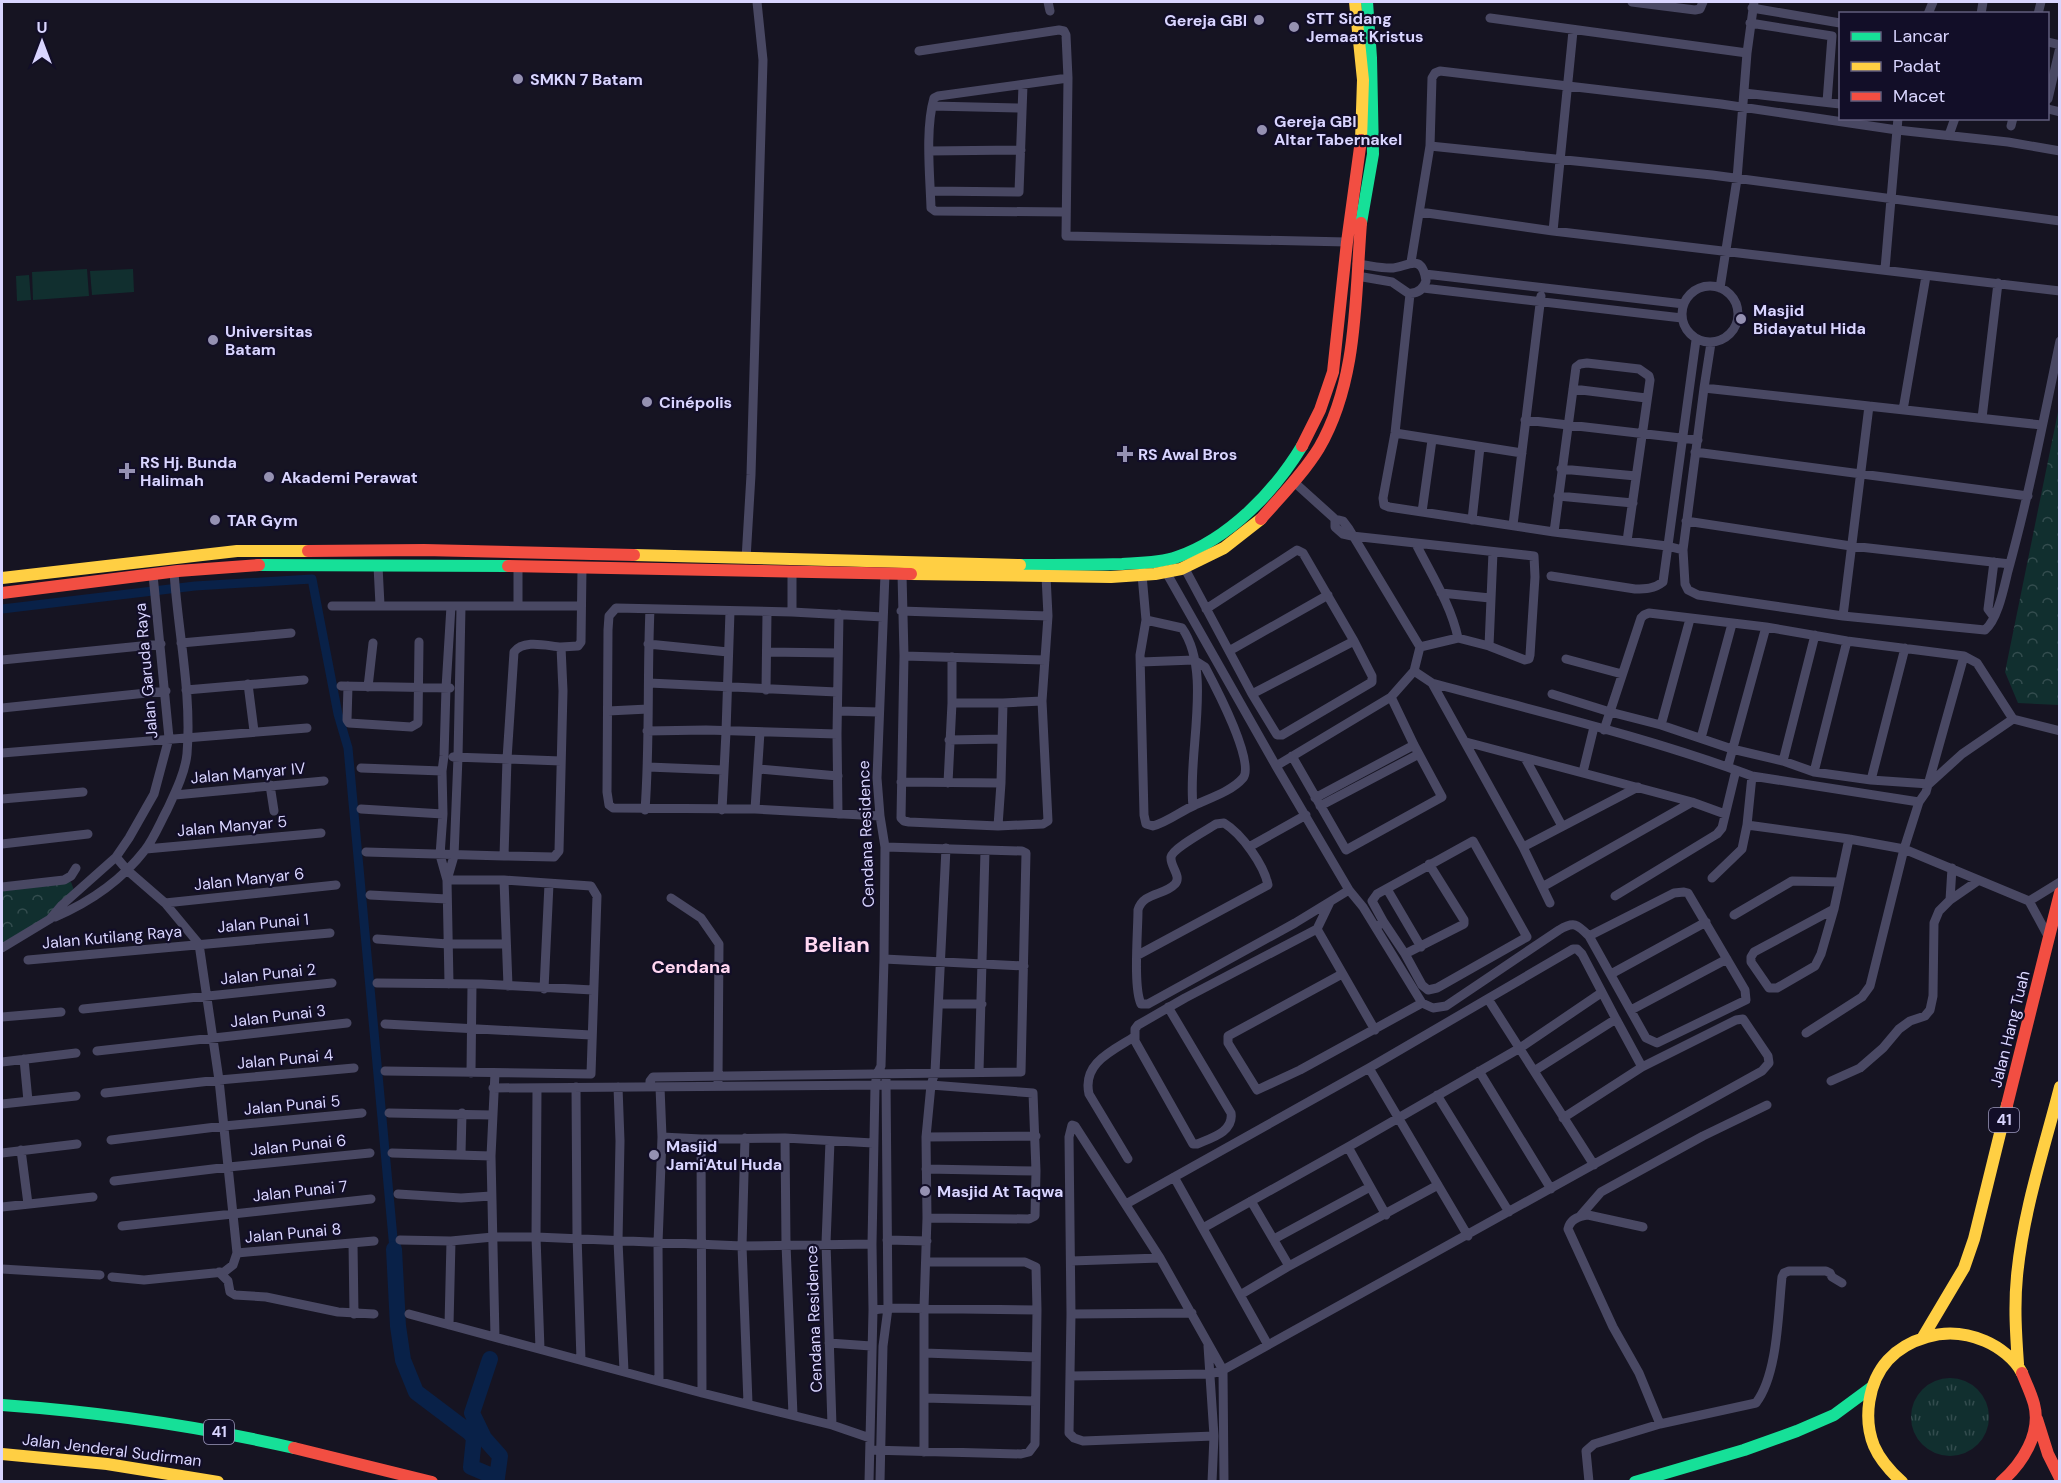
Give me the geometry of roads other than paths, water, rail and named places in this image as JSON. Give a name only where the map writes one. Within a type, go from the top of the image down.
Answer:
[{"type":"main road","points":[[2,593],[154,586],[174,577],[236,566],[436,565],[902,574],[941,568],[1127,565],[1177,557],[1215,537],[1250,511],[1287,471],[1320,410],[1333,372],[1338,343],[1347,242],[1361,145],[1363,80],[1355,2]]},
{"type":"main road","points":[[2,578],[237,551],[328,550],[424,550],[746,559],[941,568],[1046,576],[1112,577],[1166,572],[1184,567],[1224,548],[1259,521],[1294,482],[1319,447],[1346,378],[1361,222],[1373,147],[1367,2]]},
{"type":"main road","points":[[1338,343],[1351,344]]},
{"type":"main road","points":[[328,550],[329,565]]},
{"type":"main road","name":"Jalan Hang Tuah","points":[[1923,1337],[1964,1268],[1974,1239],[2060,893]]},
{"type":"main road","name":"41","points":[[2018,1364],[2015,1325],[2017,1276],[2025,1225],[2060,1087]]},
{"type":"main road","name":"41","points":[[1902,1482],[1890,1471],[1877,1453],[1869,1432],[1868,1409],[1872,1387],[1884,1365],[1901,1348],[1923,1337],[1949,1332],[1975,1335],[1998,1346],[2018,1364],[2030,1387],[2035,1412],[2032,1438],[2021,1461],[2001,1482]]},
{"type":"main road","name":"41","points":[[1635,1482],[1744,1450],[1797,1431],[1834,1415],[1872,1387]]},
{"type":"main road","name":"Jalan Jenderal Sudirman","points":[[2,1405],[49,1408],[187,1426],[261,1440],[432,1482]]},
{"type":"main road","points":[[2035,1412],[2048,1454],[2060,1478]]},
{"type":"main road","name":"Jalan Jenderal Sudirman","points":[[2,1454],[106,1464],[218,1482]]},
{"type":"street","points":[[746,559],[751,475],[763,60],[757,2]]},
{"type":"street","points":[[1632,2],[1695,10],[1701,9],[1704,2]]},
{"type":"street","points":[[1720,288],[1737,179],[1753,5],[1839,23]]},
{"type":"street","points":[[1490,18],[1747,53]]},
{"type":"street","points":[[1750,23],[1836,36],[1827,102]]},
{"type":"street","points":[[919,51],[1064,31],[1068,78],[1066,237],[1347,242]]},
{"type":"street","points":[[1553,231],[1573,31]]},
{"type":"street","points":[[2049,95],[2060,46]]},
{"type":"street","points":[[1411,262],[1430,146],[1432,78],[1437,71],[1742,108],[2060,151]]},
{"type":"street","points":[[1066,212],[935,211],[932,208],[929,151],[934,98],[1068,78]]},
{"type":"street","points":[[931,191],[1019,192],[1023,84]]},
{"type":"street","points":[[1744,93],[1839,104]]},
{"type":"street","points":[[932,106],[1021,108]]},
{"type":"street","points":[[1885,269],[1898,120]]},
{"type":"street","points":[[1949,135],[1954,120]]},
{"type":"street","points":[[1430,146],[1560,158],[1737,179],[2060,221]]},
{"type":"street","points":[[929,151],[1021,150]]},
{"type":"street","points":[[1420,212],[1553,231],[2060,291]]},
{"type":"street","points":[[1411,262],[1419,266],[1425,274],[1426,281],[1423,288],[1410,294],[1392,282],[1357,270],[1392,268],[1411,262]]},
{"type":"street","points":[[1425,274],[1684,304]]},
{"type":"street","points":[[1903,410],[1926,276]]},
{"type":"street","points":[[1982,418],[1998,283]]},
{"type":"street","points":[[1513,525],[1542,287]]},
{"type":"street","points":[[1703,287],[1720,288],[1727,292],[1737,304],[1738,321],[1730,335],[1724,340],[1711,343],[1696,340],[1688,332],[1682,318],[1684,304],[1688,297],[1703,287]]},
{"type":"street","points":[[1423,288],[1682,318]]},
{"type":"street","points":[[1410,294],[1395,433],[1383,498],[1384,505],[1683,550]]},
{"type":"street","points":[[1551,576],[1635,589],[1658,587],[1663,582],[1696,340]]},
{"type":"street","points":[[1711,343],[1683,550],[1685,584],[1688,590],[1698,595],[1843,616],[1985,630],[1994,617],[2028,496],[2060,341]]},
{"type":"street","points":[[1554,532],[1576,367],[1580,364],[1639,369],[1649,376],[1650,380],[1627,541]]},
{"type":"street","points":[[1704,388],[2042,425]]},
{"type":"street","points":[[1573,389],[1646,398]]},
{"type":"street","points":[[1843,616],[1869,406]]},
{"type":"street","points":[[1525,420],[1698,440]]},
{"type":"street","points":[[1395,433],[1522,453]]},
{"type":"street","points":[[1422,512],[1432,440]]},
{"type":"street","points":[[1472,520],[1480,447]]},
{"type":"street","points":[[1695,452],[2028,496]]},
{"type":"street","points":[[1561,469],[1636,476]]},
{"type":"street","points":[[1276,766],[1391,697],[1414,672],[1420,646],[1343,522],[1335,519],[1294,482]]},
{"type":"street","points":[[1558,496],[1633,503]]},
{"type":"street","points":[[1686,521],[1851,546],[2010,564]]},
{"type":"street","points":[[1352,536],[1533,555],[1535,577],[1530,658],[1525,660],[1489,646],[1458,638],[1420,646]]},
{"type":"street","points":[[1416,544],[1441,592],[1455,624],[1458,638]]},
{"type":"street","points":[[1184,567],[1206,609],[1252,694],[1277,735],[1282,735],[1371,683],[1372,676],[1354,641],[1303,553],[1297,550],[1206,609]]},
{"type":"street","points":[[1489,646],[1493,552]]},
{"type":"street","points":[[1994,562],[1988,609],[1994,617]]},
{"type":"street","points":[[378,566],[380,605]]},
{"type":"street","points":[[518,566],[518,606]]},
{"type":"street","points":[[504,856],[514,652],[520,646],[529,645],[578,646],[581,642],[582,568]]},
{"type":"street","points":[[792,572],[792,612]]},
{"type":"street","points":[[1166,572],[1349,890],[1379,925],[1405,954],[1422,985],[1428,990],[1433,990],[1527,937],[1473,841],[1377,894],[1372,901],[1379,925],[1422,1003],[1433,1008],[1446,1006],[1565,927],[1573,924],[1579,926],[1589,936],[1646,1038],[1657,1043],[1746,1000],[1746,993],[1692,896],[1688,893],[1680,892],[1589,936]]},
{"type":"street","name":"Cendana Residence","points":[[875,1450],[870,1438],[873,1143],[875,1086],[881,1071],[885,847],[877,778],[885,574]]},
{"type":"street","points":[[902,574],[904,656],[901,816],[904,821],[998,826],[1043,824],[1048,821],[1042,701],[1048,616],[1046,576]]},
{"type":"street","points":[[1141,662],[1194,660],[1205,667],[1238,738],[1246,763],[1243,779],[1222,793],[1157,825],[1149,825],[1144,815],[1141,662],[1141,643],[1146,620],[1142,575]]},
{"type":"street","points":[[50,919],[93,899],[127,870],[146,849],[175,795],[187,758],[188,737],[186,690],[174,577]]},
{"type":"street","name":"Jalan Garuda Raya","points":[[2,948],[50,919],[62,905],[116,857],[154,794],[169,738],[154,586]]},
{"type":"street","points":[[1441,592],[1490,598]]},
{"type":"street","points":[[1229,651],[1328,595]]},
{"type":"street","points":[[332,606],[581,606]]},
{"type":"street","points":[[447,880],[440,855],[443,814],[442,771],[446,687],[456,606]]},
{"type":"street","points":[[449,984],[447,880],[454,855],[458,757],[456,606]]},
{"type":"street","points":[[880,816],[755,809],[613,808],[609,805],[607,792],[608,630],[609,616],[616,608],[792,612],[883,617]]},
{"type":"street","points":[[645,810],[648,767],[650,609]]},
{"type":"street","points":[[722,810],[730,611]]},
{"type":"street","points":[[902,611],[1048,616]]},
{"type":"street","points":[[766,690],[767,612]]},
{"type":"street","points":[[1604,730],[1641,618],[1650,613],[1766,627],[1847,641],[1964,656],[1977,663],[2013,719],[2060,731]]},
{"type":"street","points":[[838,814],[839,614]]},
{"type":"street","points":[[1661,725],[1690,619]]},
{"type":"street","points":[[1146,620],[1182,628],[1189,640],[1194,660],[1197,721],[1193,806]]},
{"type":"street","points":[[1701,738],[1732,624]]},
{"type":"street","points":[[1615,896],[1712,838],[1722,828],[1732,768],[1732,749],[1766,627]]},
{"type":"street","points":[[181,643],[291,633]]},
{"type":"street","points":[[1783,761],[1815,635]]},
{"type":"street","points":[[1252,694],[1354,641]]},
{"type":"street","points":[[1814,772],[1847,641]]},
{"type":"street","points":[[419,642],[418,688],[418,723],[411,727],[349,723],[344,686],[418,688],[446,687],[458,688]]},
{"type":"street","points":[[368,687],[373,643]]},
{"type":"street","points":[[2,660],[161,644]]},
{"type":"street","points":[[648,644],[728,652]]},
{"type":"street","points":[[366,852],[545,857],[558,854],[560,843],[561,647]]},
{"type":"street","points":[[1871,780],[1905,648]]},
{"type":"street","points":[[767,652],[838,653]]},
{"type":"street","points":[[904,656],[1045,660]]},
{"type":"street","points":[[1806,1034],[1862,997],[1870,986],[1904,849],[1919,802],[1929,784],[1964,656]]},
{"type":"street","points":[[948,783],[952,657]]},
{"type":"street","points":[[1566,659],[1622,674]]},
{"type":"street","points":[[1414,672],[1432,683],[1594,727],[1752,776],[1919,802]]},
{"type":"street","points":[[186,690],[304,680]]},
{"type":"street","points":[[649,683],[837,692]]},
{"type":"street","points":[[1432,683],[1524,847],[1550,903]]},
{"type":"street","points":[[248,684],[254,731]]},
{"type":"street","points":[[2,708],[166,691]]},
{"type":"street","points":[[1552,694],[1814,772],[1871,780],[1929,784],[1962,754],[2013,719]]},
{"type":"street","points":[[1292,756],[1344,849],[1350,849],[1442,797],[1391,697]]},
{"type":"street","points":[[952,703],[1042,701]]},
{"type":"street","points":[[998,826],[1004,703]]},
{"type":"street","points":[[608,711],[648,709]]},
{"type":"street","points":[[838,711],[879,712]]},
{"type":"street","points":[[1583,772],[1594,727]]},
{"type":"street","points":[[2,753],[307,728]]},
{"type":"street","points":[[647,731],[837,734]]},
{"type":"street","points":[[755,809],[760,732]]},
{"type":"street","points":[[949,740],[1002,739]]},
{"type":"street","points":[[1466,742],[1692,802],[1725,814]]},
{"type":"street","points":[[1317,802],[1414,745]]},
{"type":"street","points":[[1317,802],[1419,754]]},
{"type":"street","points":[[444,756],[561,760]]},
{"type":"street","points":[[1525,758],[1562,826]]},
{"type":"street","points":[[648,767],[723,770]]},
{"type":"street","points":[[361,768],[442,771]]},
{"type":"street","points":[[759,769],[838,776]]},
{"type":"street","points":[[1712,878],[1742,849],[1752,776]]},
{"type":"street","name":"Jalan Manyar IV","points":[[175,795],[324,781]]},
{"type":"street","points":[[901,782],[1001,783]]},
{"type":"street","points":[[270,785],[274,811]]},
{"type":"street","points":[[1524,847],[1638,787]]},
{"type":"street","points":[[2,799],[83,792]]},
{"type":"street","points":[[1544,886],[1692,802]]},
{"type":"street","points":[[361,809],[443,814]]},
{"type":"street","points":[[1249,847],[1306,815]]},
{"type":"street","points":[[1138,955],[1268,885],[1249,847],[1233,828],[1224,823],[1216,824],[1174,852],[1171,861],[1177,882],[1140,904],[1138,910],[1138,955],[1138,994],[1144,1005],[1199,977],[1349,890]]},
{"type":"street","points":[[1747,825],[1904,849],[2029,901],[2049,938]]},
{"type":"street","name":"Jalan Manyar 5","points":[[146,849],[321,832]]},
{"type":"street","points":[[2,844],[88,834]]},
{"type":"street","points":[[1834,909],[1754,951],[1751,962],[1769,988],[1777,988],[1815,966],[1821,954],[1834,909],[1849,839]]},
{"type":"street","points":[[659,1381],[658,1243],[662,1137],[655,1087],[650,1081],[653,1077],[881,1071],[1021,1072],[1027,855],[1022,851],[885,847]]},
{"type":"street","points":[[924,1452],[926,1137],[931,1086],[935,1072],[946,848]]},
{"type":"street","points":[[979,1072],[985,851]]},
{"type":"street","points":[[112,1277],[144,1280],[224,1272],[233,1265],[237,1253],[219,1080],[199,944],[165,903],[127,870],[116,857]]},
{"type":"street","points":[[1405,954],[1463,926],[1464,922],[1430,864]]},
{"type":"street","points":[[1950,900],[1952,868]]},
{"type":"street","points":[[2,887],[64,880],[74,872]]},
{"type":"street","points":[[385,1071],[591,1074],[596,893],[591,886],[504,880],[447,880]]},
{"type":"street","points":[[504,880],[508,986]]},
{"type":"street","points":[[1831,1081],[1860,1068],[1883,1048],[1899,1029],[1910,1021],[1925,1016],[1930,1010],[1933,996],[1934,923],[1939,911],[1950,900],[1979,880]]},
{"type":"street","points":[[1734,915],[1792,881],[1839,882]]},
{"type":"street","points":[[2029,901],[2060,882]]},
{"type":"street","points":[[544,989],[549,884]]},
{"type":"street","name":"Jalan Manyar 6","points":[[165,903],[336,885]]},
{"type":"street","points":[[1387,889],[1421,947]]},
{"type":"street","points":[[370,895],[447,899]]},
{"type":"street","points":[[671,898],[701,918],[719,944],[718,1087]]},
{"type":"street","points":[[1168,1007],[1231,1113],[1230,1124],[1224,1131],[1197,1144],[1193,1144],[1134,1037],[1135,1029],[1168,1007],[1317,929],[1330,902]]},
{"type":"street","points":[[1611,974],[1706,922]]},
{"type":"street","points":[[1317,929],[1375,1030]]},
{"type":"street","name":"Jalan Punai 1","points":[[199,944],[330,933]]},
{"type":"street","points":[[377,939],[448,944],[505,944]]},
{"type":"street","name":"Jalan Kutilang Raya","points":[[28,960],[199,944]]},
{"type":"street","points":[[1126,1204],[1369,1068],[1573,949],[1577,949],[1582,954],[1642,1067]]},
{"type":"street","points":[[884,959],[1024,966]]},
{"type":"street","points":[[1631,1010],[1727,959]]},
{"type":"street","points":[[1342,974],[1228,1036],[1228,1043],[1257,1090],[1375,1030],[1422,1003]]},
{"type":"street","name":"Jalan Punai 2","points":[[83,1009],[332,983]]},
{"type":"street","points":[[377,983],[472,984],[593,990]]},
{"type":"street","points":[[471,1073],[472,984]]},
{"type":"street","points":[[1203,1228],[1520,1048],[1601,993]]},
{"type":"street","points":[[1488,999],[1594,1165]]},
{"type":"street","points":[[939,1004],[982,1004]]},
{"type":"street","points":[[2,1017],[61,1012]]},
{"type":"street","points":[[1534,1071],[1616,1019]]},
{"type":"street","points":[[1070,1376],[1211,1374],[1223,1370],[1762,1071],[1769,1063],[1768,1056],[1743,1019],[1736,1020],[1642,1067],[1563,1118]]},
{"type":"street","name":"Jalan Punai 3","points":[[97,1051],[347,1023]]},
{"type":"street","points":[[385,1024],[591,1035]]},
{"type":"street","points":[[1128,1158],[1089,1094],[1087,1084],[1092,1069],[1102,1058],[1134,1037]]},
{"type":"street","points":[[2,1062],[76,1053]]},
{"type":"street","points":[[24,1059],[28,1101]]},
{"type":"street","name":"Jalan Punai 4","points":[[105,1093],[354,1068]]},
{"type":"street","points":[[1369,1068],[1468,1236]]},
{"type":"street","points":[[869,1482],[875,1450],[888,1308],[887,1085],[881,1071]]},
{"type":"street","points":[[1479,1071],[1551,1189]]},
{"type":"street","points":[[495,1073],[491,1156],[495,1337]]},
{"type":"street","points":[[493,1088],[887,1085],[1033,1093],[1036,1136],[1036,1215],[1033,1218],[927,1218]]},
{"type":"street","points":[[576,1087],[581,1360]]},
{"type":"street","points":[[618,1087],[620,1141],[618,1241],[624,1371]]},
{"type":"street","points":[[537,1089],[536,1237],[540,1349]]},
{"type":"street","points":[[1437,1095],[1509,1212]]},
{"type":"street","points":[[2,1104],[76,1096]]},
{"type":"street","points":[[1660,1424],[1639,1373],[1613,1327],[1569,1232],[1569,1224],[1581,1215],[1601,1192],[1703,1136],[1767,1105]]},
{"type":"street","name":"Jalan Punai 5","points":[[111,1140],[224,1126],[362,1113]]},
{"type":"street","points":[[389,1113],[492,1115]]},
{"type":"street","points":[[461,1154],[462,1113]]},
{"type":"street","points":[[1214,1436],[1083,1440],[1074,1438],[1069,1433],[1071,1314],[1069,1137],[1072,1125],[1075,1126],[1160,1258],[1223,1370],[1224,1482]]},
{"type":"street","points":[[926,1137],[1036,1136]]},
{"type":"street","points":[[662,1137],[785,1138],[873,1143]]},
{"type":"street","points":[[745,1138],[742,1246],[748,1403]]},
{"type":"street","points":[[785,1138],[786,1244],[793,1415]]},
{"type":"street","points":[[701,1139],[702,1393]]},
{"type":"street","name":"Cendana Residence","points":[[830,1141],[826,1243],[832,1425]]},
{"type":"street","points":[[2,1153],[77,1144]]},
{"type":"street","points":[[1348,1147],[1386,1215]]},
{"type":"street","points":[[21,1150],[28,1204]]},
{"type":"street","name":"Jalan Punai 6","points":[[114,1181],[370,1153]]},
{"type":"street","points":[[392,1153],[491,1156]]},
{"type":"street","points":[[926,1169],[1036,1171]]},
{"type":"street","points":[[1174,1176],[1268,1345]]},
{"type":"street","points":[[1240,1295],[1438,1185]]},
{"type":"street","points":[[1274,1239],[1370,1187]]},
{"type":"street","points":[[398,1194],[491,1196]]},
{"type":"street","points":[[2,1207],[93,1197]]},
{"type":"street","name":"Jalan Punai 7","points":[[122,1226],[371,1199]]},
{"type":"street","points":[[1251,1201],[1289,1266]]},
{"type":"street","points":[[1581,1215],[1597,1216],[1643,1227]]},
{"type":"street","points":[[400,1240],[450,1241],[492,1237],[536,1237],[742,1246],[872,1244]]},
{"type":"street","points":[[887,1240],[927,1241]]},
{"type":"street","points":[[353,1243],[374,1241]]},
{"type":"street","points":[[449,1325],[450,1241]]},
{"type":"street","name":"Jalan Punai 8","points":[[237,1253],[353,1243],[354,1314]]},
{"type":"street","points":[[1071,1261],[1160,1258]]},
{"type":"street","points":[[875,1450],[1021,1454],[1029,1452],[1035,1444],[1037,1310],[1036,1271],[1033,1265],[1029,1263],[926,1262]]},
{"type":"street","points":[[2,1269],[100,1275]]},
{"type":"street","points":[[1589,1482],[1586,1455],[1590,1446],[1660,1424],[1756,1403],[1763,1393],[1771,1367],[1784,1273],[1827,1271],[1842,1283]]},
{"type":"street","points":[[219,1272],[228,1281],[230,1292],[235,1295],[266,1298],[354,1314],[374,1314]]},
{"type":"street","points":[[873,1310],[888,1308],[1037,1310]]},
{"type":"street","points":[[1071,1314],[1192,1313]]},
{"type":"street","points":[[409,1314],[702,1393],[832,1425],[870,1438]]},
{"type":"street","points":[[829,1343],[872,1346]]},
{"type":"street","points":[[1208,1345],[1214,1436],[1212,1482]]},
{"type":"street","points":[[924,1353],[1036,1357]]},
{"type":"street","points":[[924,1398],[1035,1401]]},
{"type":"street","points":[[875,1450],[880,1482]]},
{"type":"waterway","points":[[2,609],[195,586],[312,579],[338,714],[348,748],[394,1249]]},
{"type":"waterway","points":[[394,1249],[398,1326],[403,1360],[416,1392],[474,1438],[471,1467],[497,1478],[500,1456],[484,1438],[472,1413],[490,1359]]},
{"type":"place","name":"Gereja GBI","points":[[1259,20]]},
{"type":"place","name":"STT Sidang Jemaat Kristus","points":[[1294,27]]},
{"type":"place","name":"SMKN 7 Batam","points":[[518,79]]},
{"type":"place","name":"Gereja GBI Altar Tabernakel","points":[[1262,130]]},
{"type":"place","name":"Masjid Bidayatul Hida","points":[[1741,319]]},
{"type":"place","name":"Universitas Batam","points":[[213,340]]},
{"type":"place","name":"Cinépolis","points":[[647,402]]},
{"type":"place","name":"RS Awal Bros","points":[[1125,454]]},
{"type":"place","name":"RS Hj. Bunda Halimah","points":[[127,471]]},
{"type":"place","name":"Akademi Perawat","points":[[269,477]]},
{"type":"place","name":"TAR Gym","points":[[215,520]]},
{"type":"place","name":"Masjid Jami'Atul Huda","points":[[654,1155]]},
{"type":"place","name":"Masjid At Taqwa","points":[[925,1191]]},
{"type":"district","name":"Belian","points":[[837,944]]},
{"type":"district","name":"Cendana","points":[[691,967]]}]
